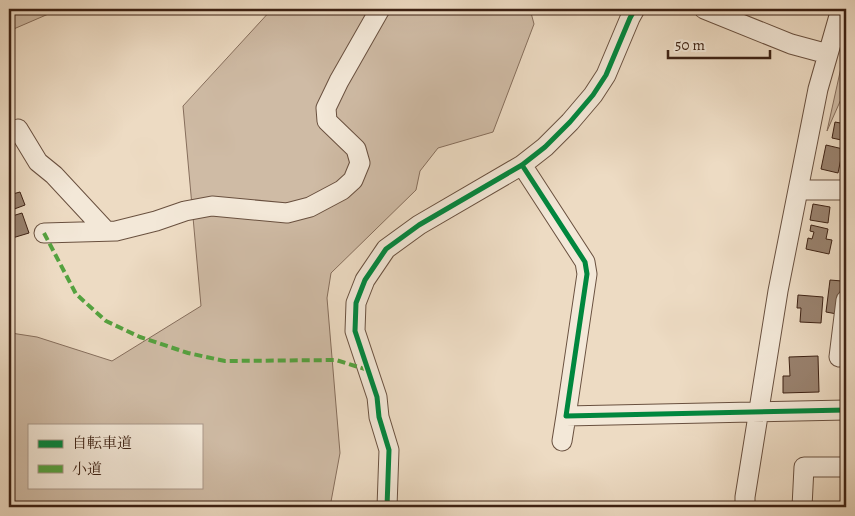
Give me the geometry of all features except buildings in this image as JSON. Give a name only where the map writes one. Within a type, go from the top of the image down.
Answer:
[{"type":"street","points":[[44,233],[116,231],[156,221],[185,211],[212,206],[287,213],[310,207],[342,190],[353,180],[360,163],[356,149],[327,122],[326,108],[339,80],[380,9]]},
{"type":"street","points":[[387,507],[389,450],[379,417],[377,397],[355,331],[356,303],[365,280],[386,249],[419,225],[522,165],[545,147],[570,122],[593,95],[606,75],[635,9]]},
{"type":"street","points":[[704,9],[792,44],[828,54]]},
{"type":"street","points":[[745,507],[745,497],[778,291],[818,89],[841,9]]},
{"type":"street","points":[[18,129],[38,162],[54,175],[106,231]]},
{"type":"street","points":[[522,165],[586,262],[587,274],[562,441]]},
{"type":"street","points":[[798,190],[846,190]]},
{"type":"street","points":[[846,300],[839,357],[846,357]]},
{"type":"street","points":[[566,416],[846,410]]},
{"type":"street","points":[[802,507],[804,467],[846,467]]},
{"type":"shaded area","points":[[9,9],[60,9],[9,31]]},
{"type":"shaded area","points":[[272,9],[530,9],[534,24],[493,132],[438,148],[420,171],[416,190],[331,273],[327,298],[340,453],[330,507],[9,507],[9,330],[11,333],[37,337],[112,361],[201,306],[183,106]]},
{"type":"shaded area","points":[[846,45],[846,88],[827,131]]},
{"type":"marked path","points":[[44,233],[76,294],[106,321],[140,337],[188,353],[225,361],[336,360],[368,370]]},
{"type":"cycle path","points":[[387,507],[389,450],[379,417],[377,397],[355,331],[356,303],[365,280],[386,249],[419,225],[522,165],[545,147],[570,122],[593,95],[606,75],[635,9]]},
{"type":"cycle path","points":[[522,165],[585,262],[587,274],[566,416],[846,410]]}]
